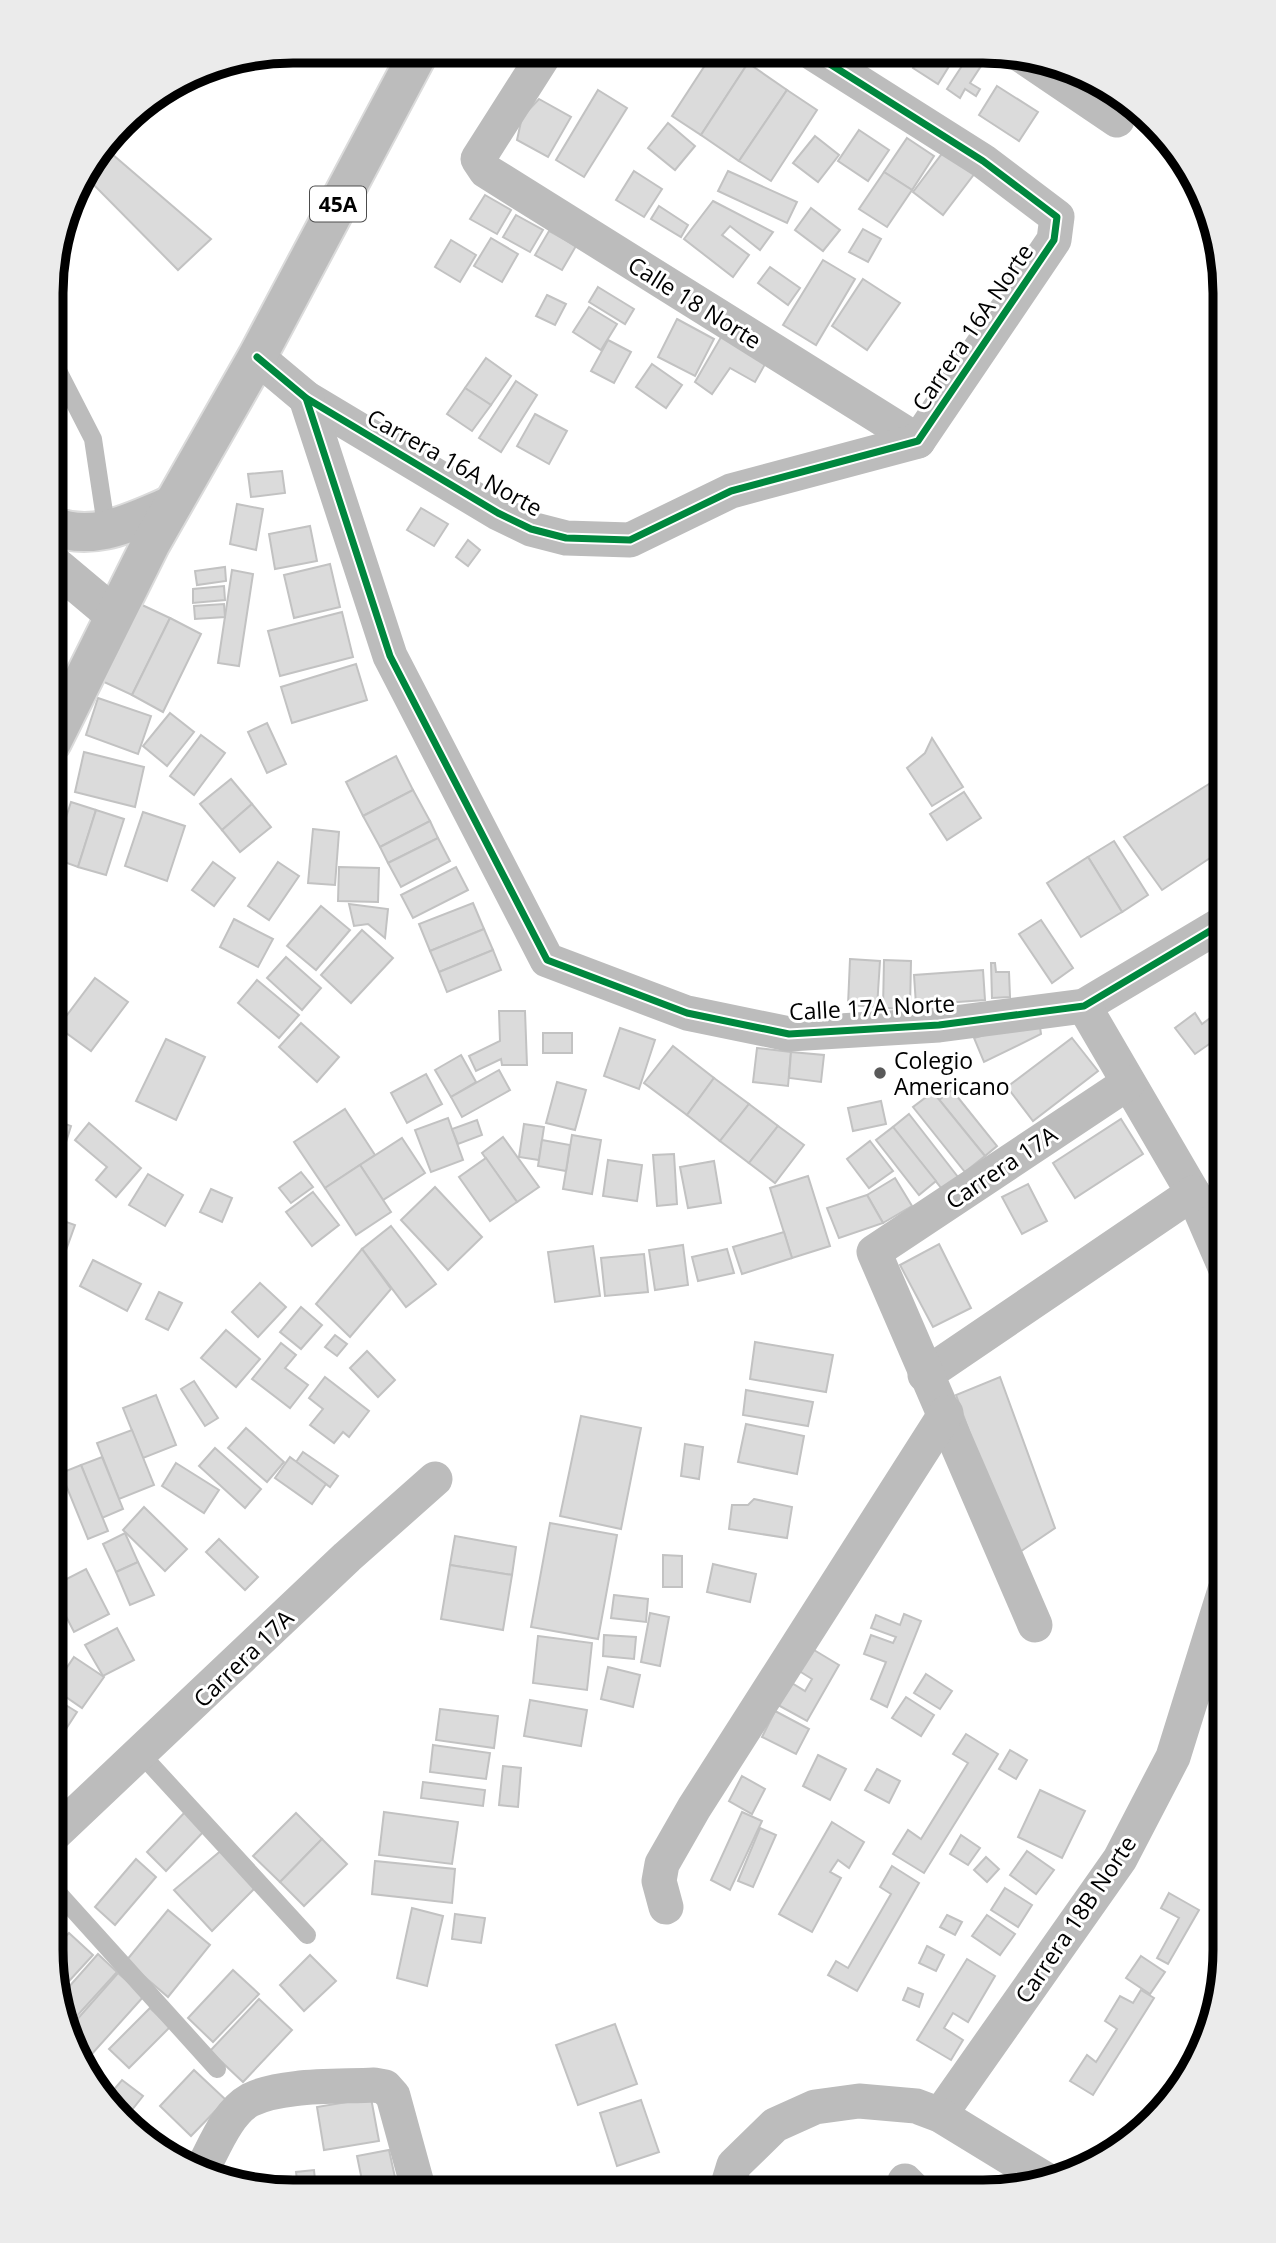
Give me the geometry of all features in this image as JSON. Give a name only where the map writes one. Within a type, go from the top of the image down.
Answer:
[{"type":"main road","name":"45A","points":[[63,717],[172,505],[257,357],[413,63]]},
{"type":"main road","points":[[63,530],[107,532],[172,505]]},
{"type":"main road","points":[[63,572],[114,615]]},
{"type":"street","name":"Calle 18 Norte","points":[[539,63],[478,159],[486,171],[918,441]]},
{"type":"street","name":"Carrera 16A Norte","points":[[257,357],[306,398],[498,513],[531,529],[566,538],[630,540],[731,491],[918,441],[1054,240],[1056,217],[983,160],[828,63]]},
{"type":"street","points":[[1046,72],[1117,120]]},
{"type":"street","name":"Calle 17A Norte","points":[[306,398],[390,656],[547,960],[687,1013],[789,1034],[939,1025],[1084,1006]]},
{"type":"street","points":[[1213,929],[1084,1006],[1193,1193],[1213,1239]]},
{"type":"street","name":"Carrera 17A","points":[[925,1375],[874,1252],[1128,1083]]},
{"type":"street","points":[[1035,1625],[946,1413],[925,1375],[1193,1193]]},
{"type":"street","points":[[666,1907],[659,1881],[668,1852],[946,1413]]},
{"type":"street","name":"Carrera 17A","points":[[63,1826],[347,1558],[435,1479]]},
{"type":"street","name":"Carrera 18B Norte","points":[[940,2115],[1121,1858],[1173,1757],[1213,1629]]},
{"type":"street","points":[[206,2162],[234,2115],[250,2101],[280,2092],[374,2085],[385,2087],[393,2096],[416,2180]]},
{"type":"street","points":[[729,2180],[733,2165],[775,2125],[815,2108],[859,2101],[916,2106],[940,2115],[1036,2174]]},
{"type":"lane","points":[[63,380],[93,439],[107,532]]},
{"type":"lane","points":[[141,1754],[307,1936]]},
{"type":"lane","points":[[63,1898],[217,2069]]},
{"type":"building","points":[[706,63],[748,63],[701,135],[672,116]]},
{"type":"building","points":[[748,63],[787,90],[739,161],[701,135]]},
{"type":"building","points":[[916,63],[951,63],[938,84],[913,68]]},
{"type":"building","points":[[964,63],[981,66],[970,83],[980,89],[976,96],[965,89],[960,98],[947,89]]},
{"type":"building","points":[[997,86],[1038,112],[1019,141],[979,115]]},
{"type":"building","points":[[598,90],[627,108],[584,177],[556,160]]},
{"type":"building","points":[[787,90],[817,110],[771,181],[739,161]]},
{"type":"building","points":[[539,99],[571,117],[548,157],[517,140],[522,117]]},
{"type":"building","points":[[668,123],[695,146],[675,170],[648,148]]},
{"type":"building","points":[[859,130],[889,150],[868,181],[838,161]]},
{"type":"building","points":[[815,136],[839,155],[818,182],[793,163]]},
{"type":"building","points":[[907,138],[934,156],[912,190],[884,172]]},
{"type":"building","points":[[944,151],[975,173],[943,215],[913,192]]},
{"type":"building","points":[[111,153],[211,239],[178,270],[92,183]]},
{"type":"building","points":[[634,171],[662,189],[644,217],[616,200]]},
{"type":"building","points":[[728,171],[797,202],[787,223],[718,191]]},
{"type":"building","points":[[884,172],[912,190],[887,227],[859,209]]},
{"type":"building","points":[[485,195],[511,210],[497,234],[470,219]]},
{"type":"building","points":[[713,201],[773,232],[760,250],[730,226],[722,235],[749,255],[733,277],[684,239]]},
{"type":"building","points":[[659,206],[688,225],[681,237],[651,219]]},
{"type":"building","points":[[811,208],[840,230],[823,251],[795,230]]},
{"type":"building","points":[[516,215],[543,230],[530,252],[503,237]]},
{"type":"building","points":[[863,229],[881,239],[868,262],[849,252]]},
{"type":"building","points":[[549,231],[576,246],[562,270],[535,255]]},
{"type":"building","points":[[491,238],[518,254],[502,282],[474,266]]},
{"type":"building","points":[[451,240],[476,255],[460,282],[435,267]]},
{"type":"building","points":[[823,260],[855,279],[816,345],[783,325]]},
{"type":"building","points":[[770,267],[800,288],[788,305],[758,283]]},
{"type":"building","points":[[863,279],[900,303],[867,350],[832,326]]},
{"type":"building","points":[[598,287],[634,309],[625,324],[589,302]]},
{"type":"building","points":[[547,295],[566,304],[555,325],[536,316]]},
{"type":"building","points":[[589,307],[617,324],[601,350],[573,332]]},
{"type":"building","points":[[677,319],[714,339],[695,376],[658,357]]},
{"type":"building","points":[[724,332],[769,357],[755,382],[730,368],[712,394],[695,382]]},
{"type":"building","points":[[608,340],[631,352],[614,383],[591,371]]},
{"type":"building","points":[[486,358],[511,376],[491,405],[465,388]]},
{"type":"building","points":[[652,364],[682,385],[666,408],[636,387]]},
{"type":"building","points":[[516,381],[537,395],[501,452],[479,438]]},
{"type":"building","points":[[465,388],[491,405],[472,431],[447,414]]},
{"type":"building","points":[[535,414],[567,431],[549,464],[517,446]]},
{"type":"building","points":[[282,471],[285,493],[251,497],[248,474]]},
{"type":"building","points":[[237,504],[263,509],[256,550],[230,544]]},
{"type":"building","points":[[421,508],[448,524],[434,546],[407,530]]},
{"type":"building","points":[[310,526],[317,561],[275,569],[269,534]]},
{"type":"building","points":[[468,540],[480,550],[468,566],[456,557]]},
{"type":"building","points":[[330,564],[340,607],[294,618],[284,575]]},
{"type":"building","points":[[225,567],[226,581],[197,585],[195,571]]},
{"type":"building","points":[[232,570],[253,574],[239,666],[218,663]]},
{"type":"building","points":[[224,586],[225,600],[193,603],[193,589]]},
{"type":"building","points":[[140,604],[170,618],[132,695],[102,681]]},
{"type":"building","points":[[224,604],[225,617],[195,619],[194,606]]},
{"type":"building","points":[[342,612],[353,657],[280,676],[268,631]]},
{"type":"building","points":[[170,618],[201,634],[163,712],[132,695]]},
{"type":"building","points":[[356,664],[367,700],[292,723],[281,687]]},
{"type":"building","points":[[98,698],[151,716],[138,754],[86,735]]},
{"type":"building","points":[[170,713],[194,732],[167,766],[143,746]]},
{"type":"building","points":[[267,723],[286,764],[267,773],[248,732]]},
{"type":"building","points":[[201,735],[225,753],[194,795],[170,776]]},
{"type":"building","points":[[932,738],[963,787],[932,806],[907,768],[925,753]]},
{"type":"building","points":[[84,752],[144,767],[135,807],[75,792]]},
{"type":"building","points":[[396,756],[413,790],[363,816],[346,782]]},
{"type":"building","points":[[231,779],[252,804],[222,830],[200,804]]},
{"type":"building","points":[[1213,781],[1213,856],[1162,890],[1124,837]]},
{"type":"building","points":[[413,790],[430,821],[380,847],[363,816]]},
{"type":"building","points":[[964,792],[981,818],[947,840],[930,814]]},
{"type":"building","points":[[71,802],[96,810],[78,867],[63,862],[63,827]]},
{"type":"building","points":[[252,804],[271,827],[240,852],[222,830]]},
{"type":"building","points":[[96,810],[124,819],[106,875],[78,867]]},
{"type":"building","points":[[143,812],[185,826],[167,881],[125,866]]},
{"type":"building","points":[[430,821],[438,838],[388,863],[380,847]]},
{"type":"building","points":[[313,829],[339,832],[335,885],[308,883]]},
{"type":"building","points":[[438,838],[450,861],[401,887],[388,863]]},
{"type":"building","points":[[1114,841],[1148,895],[1122,912],[1088,857]]},
{"type":"building","points":[[1088,857],[1122,912],[1081,937],[1047,883]]},
{"type":"building","points":[[213,862],[235,878],[214,906],[192,890]]},
{"type":"building","points":[[278,862],[299,876],[269,920],[248,906]]},
{"type":"building","points":[[339,867],[379,868],[378,902],[338,901]]},
{"type":"building","points":[[456,867],[468,890],[413,918],[401,895]]},
{"type":"building","points":[[473,903],[484,929],[430,951],[419,924]]},
{"type":"building","points":[[349,904],[388,909],[385,938],[368,924],[354,926]]},
{"type":"building","points":[[321,906],[350,930],[316,970],[287,946]]},
{"type":"building","points":[[234,919],[273,939],[258,967],[220,947]]},
{"type":"building","points":[[1041,920],[1073,968],[1052,983],[1019,934]]},
{"type":"building","points":[[484,929],[493,950],[439,972],[430,951]]},
{"type":"building","points":[[362,930],[393,958],[351,1003],[321,975]]},
{"type":"building","points":[[493,950],[501,970],[447,992],[439,972]]},
{"type":"building","points":[[286,957],[321,988],[302,1010],[267,978]]},
{"type":"building","points":[[850,959],[880,961],[877,1007],[848,1005]]},
{"type":"building","points":[[884,960],[911,961],[910,1009],[883,1008]]},
{"type":"building","points":[[991,963],[995,963],[996,972],[1009,972],[1010,997],[992,998]]},
{"type":"building","points":[[983,970],[985,1000],[916,1005],[914,975]]},
{"type":"building","points":[[95,978],[128,1002],[91,1051],[63,1031],[63,1020]]},
{"type":"building","points":[[257,980],[299,1015],[279,1038],[238,1003]]},
{"type":"building","points":[[499,1011],[525,1011],[527,1065],[502,1065],[501,1059],[476,1071],[469,1056],[500,1041]]},
{"type":"building","points":[[1195,1013],[1202,1024],[1213,1016],[1213,1041],[1195,1054],[1175,1028]]},
{"type":"building","points":[[1039,1020],[1041,1034],[984,1062],[974,1038]]},
{"type":"building","points":[[301,1023],[339,1057],[317,1082],[279,1047]]},
{"type":"building","points":[[620,1028],[655,1040],[639,1089],[604,1076]]},
{"type":"building","points":[[543,1033],[572,1033],[572,1053],[543,1053]]},
{"type":"building","points":[[1072,1038],[1098,1071],[1033,1121],[1007,1087]]},
{"type":"building","points":[[166,1039],[205,1057],[176,1120],[136,1101]]},
{"type":"building","points":[[673,1046],[714,1078],[687,1115],[644,1083]]},
{"type":"building","points":[[757,1048],[791,1052],[788,1086],[753,1082]]},
{"type":"building","points":[[791,1052],[824,1055],[821,1082],[789,1078]]},
{"type":"building","points":[[461,1055],[476,1082],[451,1097],[435,1070]]},
{"type":"building","points":[[499,1070],[510,1090],[462,1117],[451,1097]]},
{"type":"building","points":[[426,1074],[442,1104],[407,1123],[391,1093]]},
{"type":"building","points":[[714,1078],[749,1104],[720,1141],[687,1115]]},
{"type":"building","points":[[557,1082],[586,1090],[575,1130],[546,1123]]},
{"type":"building","points":[[952,1090],[997,1146],[985,1156],[939,1100]]},
{"type":"building","points":[[933,1092],[985,1156],[965,1172],[913,1107]]},
{"type":"building","points":[[881,1101],[886,1124],[853,1131],[848,1108]]},
{"type":"building","points":[[749,1104],[778,1126],[749,1163],[720,1141]]},
{"type":"building","points":[[345,1109],[375,1155],[325,1188],[294,1142]]},
{"type":"building","points":[[909,1114],[958,1177],[942,1189],[893,1127]]},
{"type":"building","points":[[448,1118],[463,1160],[431,1172],[415,1130]]},
{"type":"building","points":[[1121,1119],[1143,1154],[1075,1198],[1053,1163]]},
{"type":"building","points":[[477,1120],[482,1135],[458,1144],[452,1129]]},
{"type":"building","points":[[63,1123],[71,1126],[63,1152]]},
{"type":"building","points":[[89,1123],[141,1168],[116,1197],[96,1180],[107,1167],[75,1140]]},
{"type":"building","points":[[524,1124],[544,1127],[539,1160],[519,1157]]},
{"type":"building","points":[[778,1126],[804,1145],[775,1183],[749,1163]]},
{"type":"building","points":[[893,1127],[936,1181],[919,1195],[876,1140]]},
{"type":"building","points":[[572,1135],[601,1140],[592,1194],[563,1189]]},
{"type":"building","points":[[503,1137],[539,1187],[517,1202],[482,1153]]},
{"type":"building","points":[[402,1138],[425,1173],[383,1200],[360,1165]]},
{"type":"building","points":[[542,1140],[570,1145],[566,1171],[538,1166]]},
{"type":"building","points":[[870,1141],[893,1171],[869,1188],[847,1159]]},
{"type":"building","points":[[674,1154],[677,1204],[657,1206],[653,1155]]},
{"type":"building","points":[[486,1158],[517,1202],[490,1221],[459,1177]]},
{"type":"building","points":[[608,1160],[642,1165],[637,1201],[603,1196]]},
{"type":"building","points":[[714,1161],[721,1203],[688,1208],[680,1167]]},
{"type":"building","points":[[360,1165],[391,1212],[356,1235],[325,1188]]},
{"type":"building","points":[[301,1172],[313,1187],[291,1203],[279,1188]]},
{"type":"building","points":[[148,1174],[183,1195],[165,1226],[129,1205]]},
{"type":"building","points":[[808,1176],[830,1246],[792,1258],[770,1188]]},
{"type":"building","points":[[895,1178],[912,1206],[883,1223],[867,1195]]},
{"type":"building","points":[[1028,1184],[1047,1221],[1022,1234],[1002,1197]]},
{"type":"building","points":[[435,1187],[482,1237],[448,1270],[401,1220]]},
{"type":"building","points":[[211,1189],[232,1198],[222,1222],[200,1212]]},
{"type":"building","points":[[313,1192],[339,1225],[312,1246],[286,1212]]},
{"type":"building","points":[[867,1195],[883,1223],[839,1238],[827,1208]]},
{"type":"building","points":[[63,1221],[75,1225],[63,1258]]},
{"type":"building","points":[[391,1226],[436,1284],[406,1307],[362,1249]]},
{"type":"building","points":[[784,1232],[792,1258],[742,1274],[733,1247]]},
{"type":"building","points":[[939,1244],[971,1308],[933,1327],[900,1265]]},
{"type":"building","points":[[683,1245],[688,1285],[655,1290],[649,1250]]},
{"type":"building","points":[[593,1246],[600,1296],[555,1302],[548,1252]]},
{"type":"building","points":[[362,1249],[391,1289],[350,1337],[316,1304]]},
{"type":"building","points":[[727,1249],[734,1273],[698,1281],[692,1257]]},
{"type":"building","points":[[644,1254],[648,1292],[605,1296],[601,1258]]},
{"type":"building","points":[[93,1260],[141,1284],[127,1311],[80,1286]]},
{"type":"building","points":[[260,1283],[286,1307],[258,1337],[232,1312]]},
{"type":"building","points":[[159,1292],[182,1303],[168,1330],[146,1319]]},
{"type":"building","points":[[301,1307],[322,1325],[301,1349],[280,1332]]},
{"type":"building","points":[[226,1330],[260,1359],[236,1387],[201,1358]]},
{"type":"building","points":[[335,1335],[347,1344],[337,1356],[325,1347]]},
{"type":"building","points":[[755,1342],[833,1355],[826,1392],[750,1379]]},
{"type":"building","points":[[281,1343],[296,1355],[285,1368],[308,1385],[290,1408],[252,1379]]},
{"type":"building","points":[[367,1351],[395,1380],[378,1397],[350,1368]]},
{"type":"building","points":[[325,1377],[369,1411],[349,1437],[343,1432],[334,1443],[310,1425],[323,1409],[309,1398]]},
{"type":"building","points":[[1000,1377],[1055,1528],[1014,1556],[956,1395]]},
{"type":"building","points":[[194,1381],[218,1418],[205,1426],[181,1389]]},
{"type":"building","points":[[746,1390],[813,1402],[808,1426],[743,1415]]},
{"type":"building","points":[[156,1395],[176,1445],[143,1458],[123,1408]]},
{"type":"building","points":[[581,1416],[641,1428],[621,1529],[560,1516]]},
{"type":"building","points":[[746,1424],[804,1436],[797,1474],[738,1462]]},
{"type":"building","points":[[246,1428],[284,1462],[267,1482],[228,1448]]},
{"type":"building","points":[[132,1430],[154,1485],[119,1499],[97,1443]]},
{"type":"building","points":[[685,1444],[703,1447],[699,1479],[681,1476]]},
{"type":"building","points":[[215,1448],[261,1489],[245,1508],[199,1466]]},
{"type":"building","points":[[303,1452],[338,1476],[330,1487],[296,1462]]},
{"type":"building","points":[[102,1457],[123,1509],[102,1518],[81,1465]]},
{"type":"building","points":[[290,1457],[326,1484],[312,1504],[275,1478]]},
{"type":"building","points":[[176,1463],[219,1490],[204,1513],[162,1486]]},
{"type":"building","points":[[81,1465],[108,1531],[88,1539],[63,1472]]},
{"type":"building","points":[[754,1499],[792,1507],[787,1538],[729,1529],[732,1505],[748,1505]]},
{"type":"building","points":[[144,1507],[187,1549],[165,1571],[123,1530]]},
{"type":"building","points":[[550,1523],[617,1535],[598,1639],[531,1627]]},
{"type":"building","points":[[125,1533],[138,1562],[116,1572],[103,1544]]},
{"type":"building","points":[[455,1536],[516,1547],[512,1575],[450,1565]]},
{"type":"building","points":[[219,1539],[258,1577],[245,1590],[206,1552]]},
{"type":"building","points":[[663,1555],[682,1556],[682,1587],[663,1587]]},
{"type":"building","points":[[138,1562],[154,1595],[130,1605],[116,1572]]},
{"type":"building","points":[[713,1564],[756,1574],[750,1602],[707,1592]]},
{"type":"building","points":[[450,1565],[512,1575],[503,1630],[441,1619]]},
{"type":"building","points":[[86,1569],[109,1614],[74,1632],[63,1610],[63,1581]]},
{"type":"building","points":[[614,1595],[648,1599],[646,1622],[611,1618]]},
{"type":"building","points":[[650,1613],[669,1617],[660,1666],[641,1662]]},
{"type":"building","points":[[904,1614],[921,1621],[887,1707],[871,1699],[886,1662],[864,1654],[871,1635],[893,1643],[896,1637],[871,1628],[876,1615],[900,1625]]},
{"type":"building","points":[[117,1628],[134,1660],[103,1676],[85,1645]]},
{"type":"building","points":[[604,1635],[636,1637],[634,1659],[603,1656]]},
{"type":"building","points":[[538,1636],[592,1643],[587,1690],[533,1683]]},
{"type":"building","points":[[809,1647],[839,1665],[807,1721],[778,1705],[790,1682],[805,1691],[812,1679],[796,1669]]},
{"type":"building","points":[[74,1657],[104,1677],[82,1708],[63,1695],[63,1673]]},
{"type":"building","points":[[608,1667],[640,1675],[633,1707],[601,1699]]},
{"type":"building","points":[[926,1674],[952,1691],[940,1709],[914,1693]]},
{"type":"building","points":[[906,1697],[934,1715],[921,1736],[892,1718]]},
{"type":"building","points":[[530,1700],[587,1710],[581,1746],[524,1736]]},
{"type":"building","points":[[63,1703],[77,1712],[63,1734]]},
{"type":"building","points":[[440,1709],[498,1716],[494,1748],[436,1740]]},
{"type":"building","points":[[775,1711],[809,1729],[796,1754],[762,1737]]},
{"type":"building","points":[[966,1734],[998,1754],[924,1873],[893,1854],[908,1830],[921,1839],[968,1763],[953,1754]]},
{"type":"building","points":[[433,1745],[490,1753],[486,1779],[430,1772]]},
{"type":"building","points":[[1010,1750],[1027,1760],[1016,1779],[999,1769]]},
{"type":"building","points":[[818,1755],[846,1769],[830,1800],[803,1786]]},
{"type":"building","points":[[503,1766],[521,1768],[518,1807],[499,1805]]},
{"type":"building","points":[[877,1769],[900,1781],[889,1803],[865,1790]]},
{"type":"building","points":[[742,1776],[765,1789],[752,1814],[729,1801]]},
{"type":"building","points":[[423,1782],[485,1790],[483,1806],[421,1798]]},
{"type":"building","points":[[1040,1790],[1085,1811],[1062,1858],[1018,1837]]},
{"type":"building","points":[[187,1810],[206,1829],[166,1871],[147,1852]]},
{"type":"building","points":[[384,1812],[458,1822],[452,1864],[379,1855]]},
{"type":"building","points":[[742,1812],[762,1821],[730,1890],[711,1880]]},
{"type":"building","points":[[296,1813],[322,1839],[280,1882],[253,1856]]},
{"type":"building","points":[[832,1822],[864,1842],[849,1868],[838,1860],[830,1872],[841,1878],[812,1932],[779,1914]]},
{"type":"building","points":[[760,1828],[776,1835],[753,1887],[738,1881]]},
{"type":"building","points":[[961,1835],[980,1848],[968,1865],[950,1854]]},
{"type":"building","points":[[322,1839],[347,1864],[304,1906],[280,1882]]},
{"type":"building","points":[[223,1849],[257,1886],[212,1931],[174,1890]]},
{"type":"building","points":[[1027,1851],[1054,1870],[1036,1894],[1010,1875]]},
{"type":"building","points":[[986,1857],[999,1869],[987,1882],[974,1870]]},
{"type":"building","points":[[136,1859],[156,1877],[115,1925],[95,1907]]},
{"type":"building","points":[[375,1861],[455,1869],[452,1903],[372,1894]]},
{"type":"building","points":[[892,1866],[919,1883],[857,1991],[828,1975],[836,1961],[848,1968],[891,1894],[880,1887]]},
{"type":"building","points":[[1005,1888],[1032,1905],[1018,1927],[991,1910]]},
{"type":"building","points":[[1169,1893],[1199,1910],[1168,1964],[1157,1958],[1179,1918],[1161,1908]]},
{"type":"building","points":[[412,1908],[443,1916],[427,1986],[397,1978]]},
{"type":"building","points":[[168,1910],[210,1945],[168,1997],[126,1961]]},
{"type":"building","points":[[455,1914],[485,1918],[481,1943],[452,1939]]},
{"type":"building","points":[[947,1915],[962,1922],[955,1935],[940,1927]]},
{"type":"building","points":[[987,1915],[1015,1934],[1000,1955],[972,1936]]},
{"type":"building","points":[[69,1933],[93,1955],[66,1985],[63,1965],[63,1939]]},
{"type":"building","points":[[927,1946],[944,1955],[936,1971],[919,1963]]},
{"type":"building","points":[[98,1954],[117,1972],[76,2017],[72,2012],[66,1990]]},
{"type":"building","points":[[310,1955],[336,1981],[304,2011],[280,1985]]},
{"type":"building","points":[[1141,1956],[1165,1972],[1150,1994],[1126,1978]]},
{"type":"building","points":[[967,1959],[995,1976],[968,2022],[953,2013],[944,2028],[963,2040],[951,2060],[917,2040]]},
{"type":"building","points":[[233,1970],[259,1994],[213,2042],[188,2018]]},
{"type":"building","points":[[118,1973],[144,1996],[90,2057],[75,2022]]},
{"type":"building","points":[[908,1988],[923,1994],[919,2007],[903,2000]]},
{"type":"building","points":[[1141,1990],[1154,1998],[1093,2095],[1070,2081],[1087,2055],[1096,2062],[1117,2029],[1105,2021],[1120,1996],[1133,2003]]},
{"type":"building","points":[[259,1999],[292,2030],[243,2082],[210,2051]]},
{"type":"building","points":[[150,2008],[170,2027],[129,2068],[109,2049]]},
{"type":"building","points":[[615,2024],[637,2084],[578,2105],[556,2045]]},
{"type":"building","points":[[194,2070],[226,2100],[191,2136],[160,2106]]},
{"type":"building","points":[[122,2080],[143,2096],[130,2112],[112,2092]]},
{"type":"building","points":[[371,2098],[379,2141],[324,2150],[317,2107]]},
{"type":"building","points":[[641,2100],[659,2152],[617,2166],[600,2113]]},
{"type":"building","points":[[389,2150],[396,2180],[362,2180],[357,2156]]},
{"type":"building","points":[[314,2170],[315,2180],[297,2180],[296,2172]]},
{"type":"cycle path","points":[[257,357],[306,398],[498,513],[531,529],[566,538],[630,540],[731,491],[918,441],[1054,240],[1057,217],[983,161],[828,63]]},
{"type":"cycle path","points":[[306,398],[390,656],[547,960],[687,1013],[789,1034],[939,1025],[1084,1006],[1213,929]]},
{"type":"place","name":"Colegio Americano","points":[[880,1073]]}]
